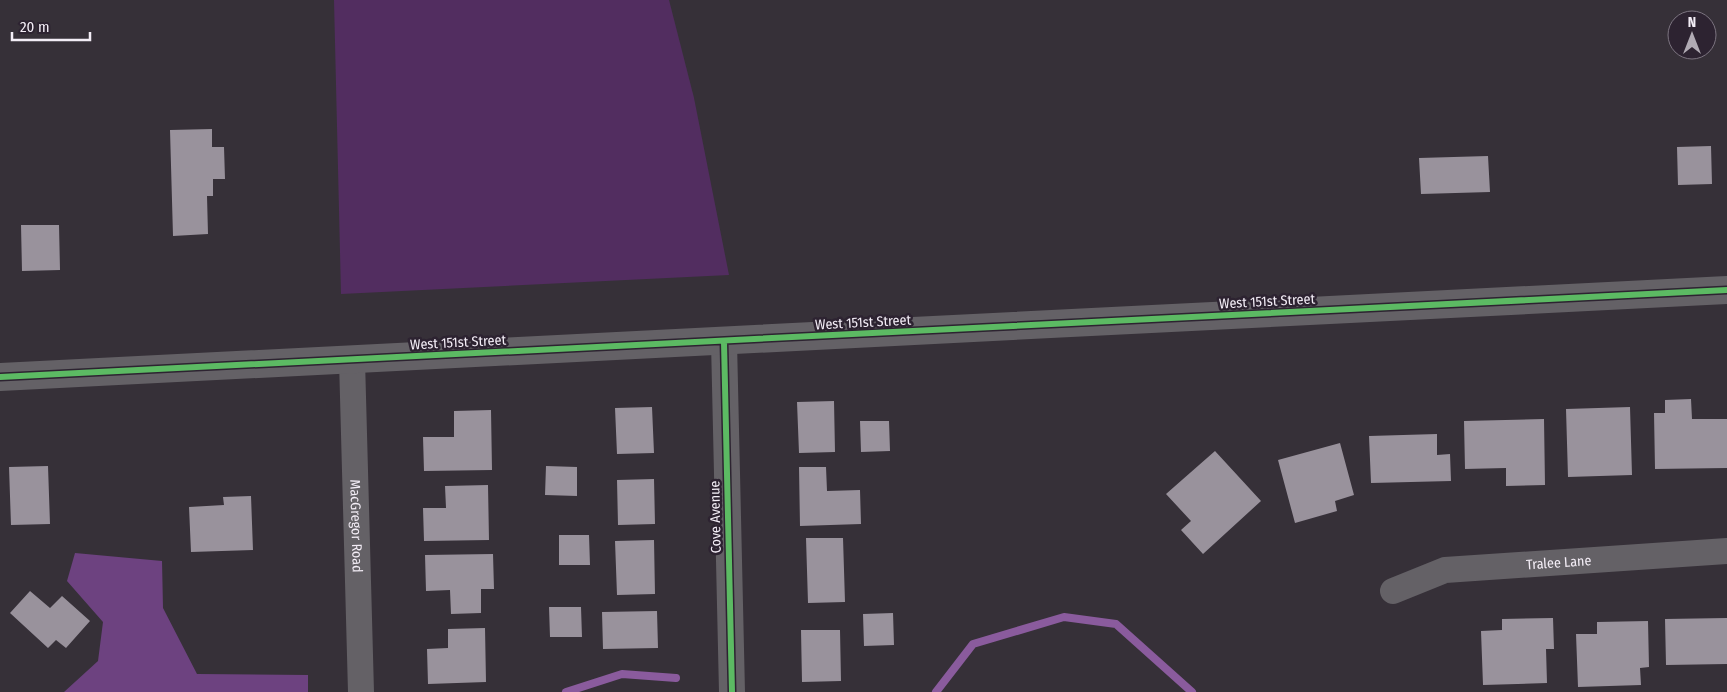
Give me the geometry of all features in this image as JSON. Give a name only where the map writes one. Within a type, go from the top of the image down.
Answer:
[{"type":"street","name":"West 151st Street","points":[[0,377],[1727,290]]},
{"type":"street","name":"Cove Avenue","points":[[724,342],[732,692]]},
{"type":"street","name":"MacGregor Road","points":[[352,360],[361,692]]},
{"type":"street","name":"Tralee Lane","points":[[1393,591],[1445,570],[1727,551]]},
{"type":"shaded area","points":[[334,0],[669,0],[694,98],[729,275],[341,294]]},
{"type":"shaded area","points":[[75,553],[162,561],[163,608],[197,674],[308,675],[308,692],[64,692],[98,661],[103,622],[67,581]]},
{"type":"building","points":[[212,129],[212,147],[224,147],[225,179],[213,179],[213,196],[207,196],[208,234],[173,236],[170,130]]},
{"type":"building","points":[[1711,146],[1712,184],[1678,185],[1677,147]]},
{"type":"building","points":[[1488,156],[1490,192],[1421,194],[1419,158]]},
{"type":"building","points":[[21,225],[59,225],[60,270],[22,271]]},
{"type":"building","points":[[1691,399],[1692,419],[1727,419],[1727,468],[1655,469],[1654,413],[1665,413],[1665,400]]},
{"type":"building","points":[[834,401],[835,452],[799,453],[797,402]]},
{"type":"building","points":[[652,407],[654,453],[617,454],[615,408]]},
{"type":"building","points":[[1630,407],[1632,475],[1568,477],[1566,409]]},
{"type":"building","points":[[491,410],[492,470],[424,471],[423,437],[454,437],[454,411]]},
{"type":"building","points":[[1544,419],[1545,485],[1506,486],[1506,468],[1465,469],[1464,421]]},
{"type":"building","points":[[860,421],[889,421],[890,451],[861,452]]},
{"type":"building","points":[[1437,434],[1437,455],[1450,454],[1451,481],[1371,483],[1369,436]]},
{"type":"building","points":[[1340,443],[1354,495],[1335,501],[1337,511],[1295,523],[1278,460]]},
{"type":"building","points":[[1215,451],[1261,501],[1203,554],[1181,530],[1191,521],[1166,494]]},
{"type":"building","points":[[48,466],[50,524],[11,525],[9,467]]},
{"type":"building","points":[[546,466],[577,467],[577,496],[545,495]]},
{"type":"building","points":[[799,467],[826,467],[827,491],[860,490],[861,524],[800,526]]},
{"type":"building","points":[[654,479],[655,524],[618,525],[617,480]]},
{"type":"building","points":[[488,485],[489,540],[424,541],[423,508],[446,508],[445,486]]},
{"type":"building","points":[[251,496],[253,550],[191,552],[189,507],[224,505],[223,497]]},
{"type":"building","points":[[559,535],[589,535],[590,565],[559,565]]},
{"type":"building","points":[[806,538],[843,538],[845,602],[808,603]]},
{"type":"building","points":[[654,540],[655,594],[617,595],[615,541]]},
{"type":"building","points":[[493,554],[494,589],[481,589],[481,613],[451,614],[450,590],[426,591],[425,555]]},
{"type":"building","points":[[30,591],[50,608],[62,596],[90,621],[66,648],[56,640],[48,648],[10,613]]},
{"type":"building","points":[[549,607],[581,607],[582,637],[550,637]]},
{"type":"building","points":[[657,611],[658,648],[603,649],[602,612]]},
{"type":"building","points":[[893,613],[894,645],[864,646],[863,614]]},
{"type":"building","points":[[1553,618],[1554,649],[1546,649],[1547,683],[1483,685],[1481,631],[1502,630],[1502,619]]},
{"type":"building","points":[[1727,618],[1727,664],[1666,665],[1665,619]]},
{"type":"building","points":[[1648,621],[1649,667],[1640,668],[1641,685],[1578,687],[1576,634],[1597,634],[1597,622]]},
{"type":"building","points":[[485,628],[486,682],[428,684],[427,649],[448,648],[448,629]]},
{"type":"building","points":[[801,630],[840,630],[841,681],[802,682]]},
{"type":"waterway","points":[[936,692],[973,644],[1064,617],[1116,624],[1192,692]]},
{"type":"waterway","points":[[566,692],[622,674],[676,678]]},
{"type":"cycle path","points":[[0,377],[1727,290]]},
{"type":"cycle path","points":[[724,342],[732,692]]}]
